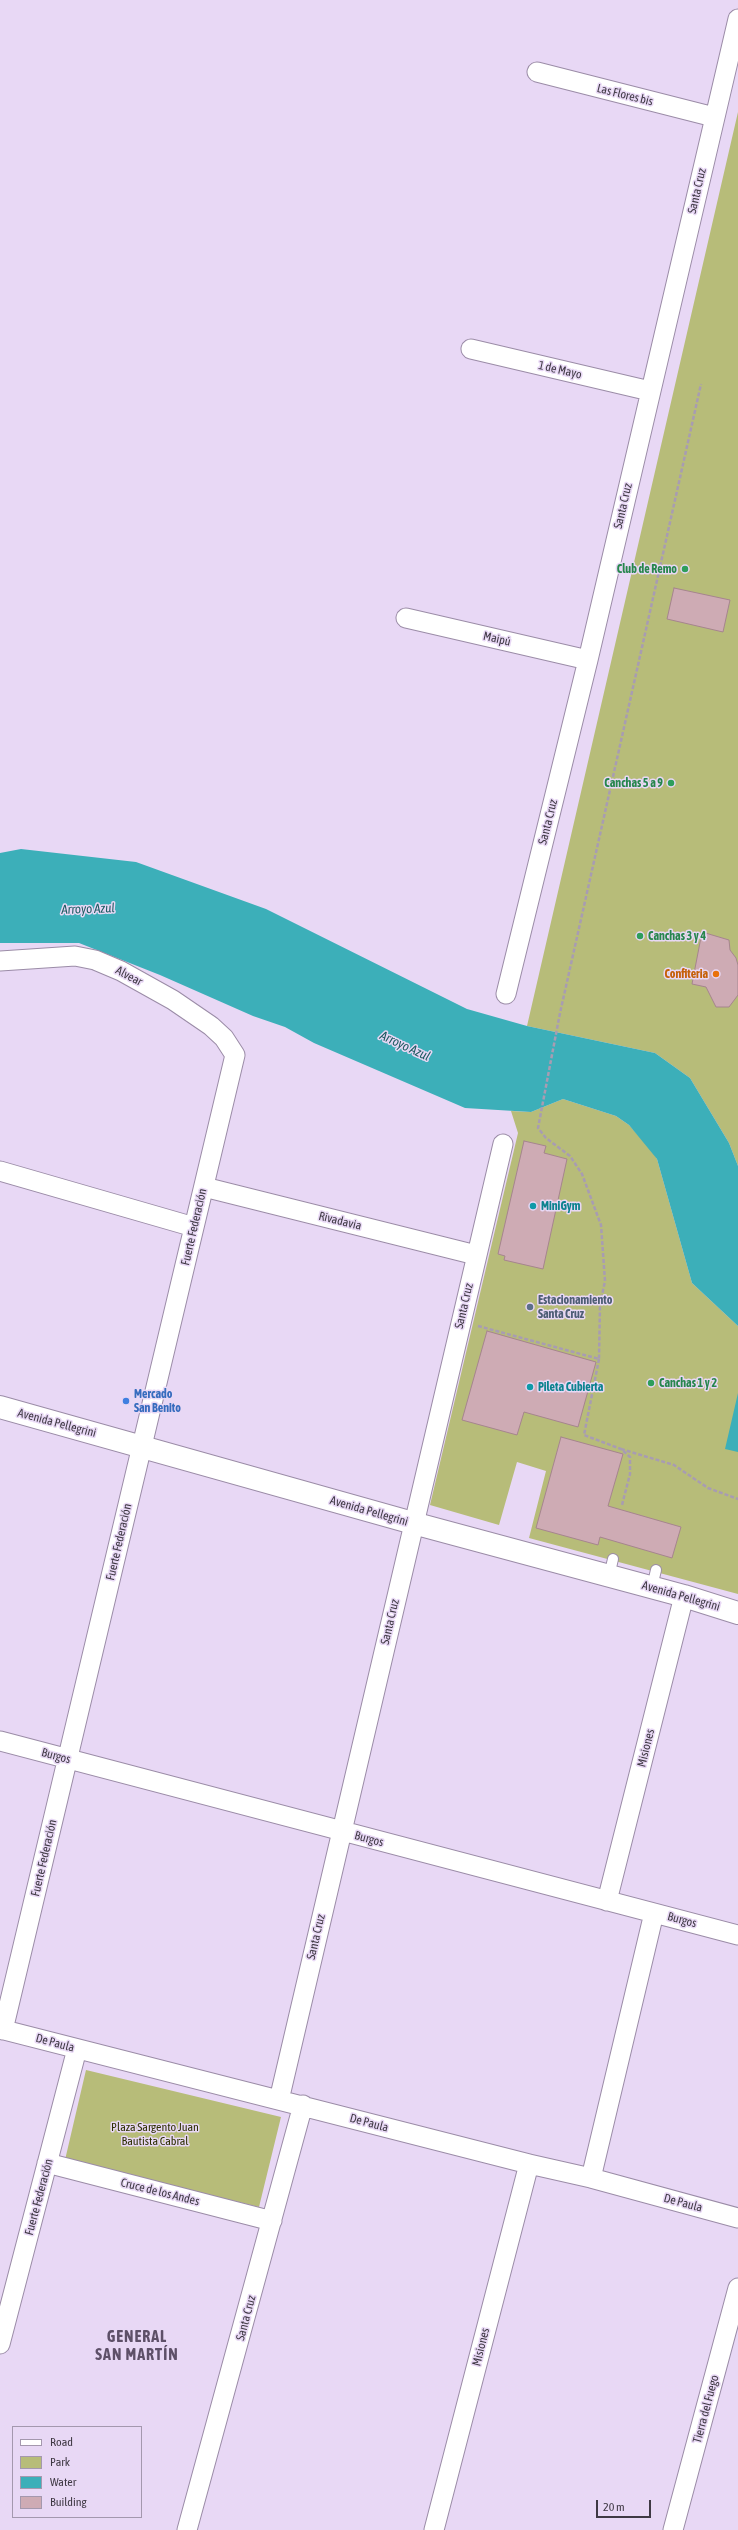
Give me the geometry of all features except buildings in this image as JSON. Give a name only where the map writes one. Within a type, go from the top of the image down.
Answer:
[{"type":"main road","name":"Avenida Pellegrini","points":[[0,1407],[413,1524],[611,1567],[654,1579],[684,1596],[738,1613]]},
{"type":"street","name":"Santa Cruz","points":[[506,994],[588,660],[738,19]]},
{"type":"street","name":"Las Flores bis","points":[[537,72],[714,117]]},
{"type":"street","name":"1 de Mayo","points":[[471,349],[650,391]]},
{"type":"street","name":"Maipú","points":[[406,618],[588,660]]},
{"type":"street","name":"Alvear","points":[[0,961],[75,956],[95,960],[121,971],[173,1000],[211,1026],[224,1038],[235,1055]]},
{"type":"street","name":"Fuerte Federación","points":[[2,2029],[235,1055]]},
{"type":"street","name":"Santa Cruz","points":[[279,2100],[460,1321],[503,1144]]},
{"type":"street","points":[[0,1171],[194,1227]]},
{"type":"street","name":"Rivadavia","points":[[204,1187],[476,1254]]},
{"type":"street","name":"Misiones","points":[[607,1901],[684,1596]]},
{"type":"street","name":"Burgos","points":[[0,1741],[341,1832],[738,1935]]},
{"type":"street","points":[[591,2178],[654,1913]]},
{"type":"street","name":"De Paula","points":[[2,2029],[529,2164],[591,2178],[738,2218]]},
{"type":"street","name":"Fuerte Federación","points":[[0,2344],[78,2049]]},
{"type":"street","name":"Santa Cruz","points":[[187,2530],[303,2105]]},
{"type":"street","name":"Cruce de los Andes","points":[[47,2164],[272,2221]]},
{"type":"street","name":"Misiones","points":[[434,2530],[529,2164]]},
{"type":"street","name":"Tierra del Fuego","points":[[673,2530],[738,2288]]},
{"type":"path","points":[[701,384],[560,1013],[538,1128],[546,1138],[570,1156],[582,1174],[601,1225],[605,1281],[600,1305],[599,1359],[584,1435],[621,1449],[674,1465],[708,1488],[738,1499]]},
{"type":"path","points":[[460,1321],[599,1359]]},
{"type":"path","points":[[621,1449],[630,1457],[630,1474],[622,1505]]},
{"type":"green space","name":"Club de Remo","points":[[738,112],[738,1166],[729,1143],[690,1078],[655,1053],[527,1026]]},
{"type":"green space","points":[[563,1099],[616,1116],[629,1125],[653,1152],[657,1159],[692,1283],[738,1326],[738,1594],[529,1538],[546,1471],[517,1462],[499,1525],[430,1505],[518,1133],[511,1111],[531,1112]]},
{"type":"green space","name":"Plaza Sargento Juan Bautista Cabral","points":[[86,2070],[281,2117],[259,2207],[65,2160]]},
{"type":"water","name":"Arroyo Azul","points":[[21,849],[136,862],[266,909],[467,1009],[527,1026],[655,1053],[690,1078],[729,1143],[738,1166],[738,1326],[692,1283],[657,1159],[629,1125],[616,1116],[563,1099],[531,1112],[465,1108],[314,1043],[285,1027],[253,1016],[160,975],[79,943],[0,943],[0,853]]},
{"type":"water","points":[[738,1393],[738,1452],[725,1449]]},
{"type":"place","name":"Club de Remo","points":[[685,569]]},
{"type":"place","name":"Canchas 5 a 9","points":[[671,783]]},
{"type":"place","name":"Canchas 3 y 4","points":[[640,936]]},
{"type":"place","name":"Confiteria","points":[[716,974]]},
{"type":"place","name":"MiniGym","points":[[533,1206]]},
{"type":"place","name":"Estacionamiento Santa Cruz","points":[[530,1307]]},
{"type":"place","name":"Canchas 1 y 2","points":[[651,1383]]},
{"type":"place","name":"Pileta Cubierta","points":[[530,1387]]},
{"type":"place","name":"Mercado San Benito","points":[[126,1401]]},
{"type":"district","name":"GENERAL SAN MARTÍN","points":[[137,2346]]}]
